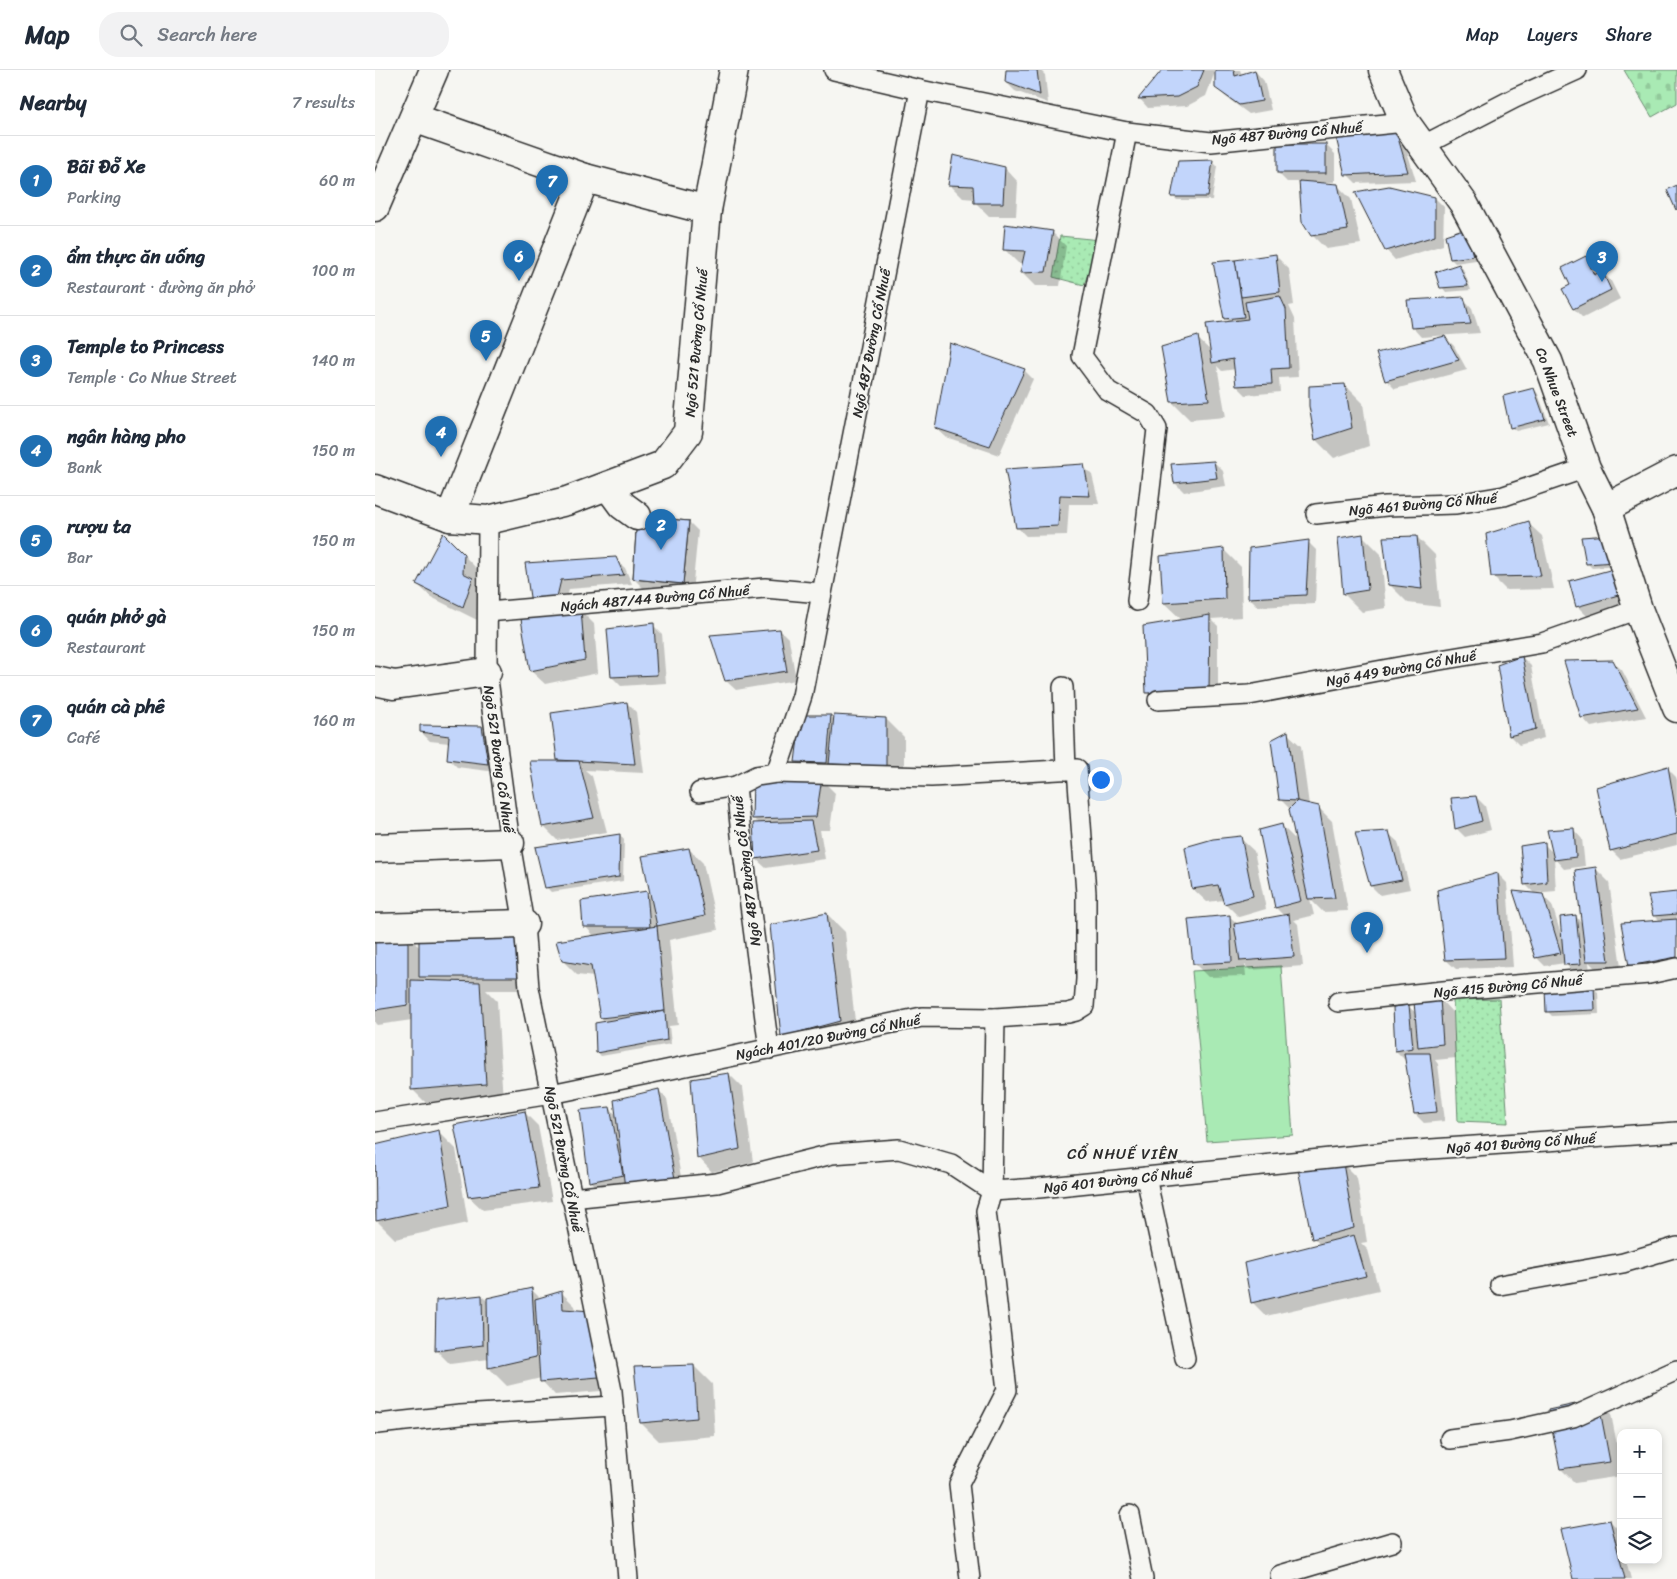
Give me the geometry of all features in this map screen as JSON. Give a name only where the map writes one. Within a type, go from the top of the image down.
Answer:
[{"type":"street","points":[[375,207],[434,70]]},
{"type":"street","name":"Ngõ 521 Đường Cổ Nhuế","points":[[488,520],[567,501],[663,465],[688,432],[707,210],[734,70]]},
{"type":"street","name":"Co Nhue Street","points":[[1383,70],[1405,122],[1464,204],[1548,361],[1586,468],[1606,508],[1638,609],[1677,708]]},
{"type":"street","points":[[414,118],[585,178],[707,210]]},
{"type":"street","points":[[450,517],[585,178]]},
{"type":"street","points":[[1606,508],[1677,471]]},
{"type":"street","points":[[608,486],[622,505],[637,516]]},
{"type":"street","points":[[375,489],[450,517],[488,520]]},
{"type":"street","points":[[375,681],[394,685],[487,672]]},
{"type":"street","points":[[375,848],[510,844]]},
{"type":"street","points":[[375,928],[524,924]]},
{"type":"lane","points":[[834,70],[921,90]]},
{"type":"lane","points":[[1422,146],[1515,98],[1577,70]]},
{"type":"lane","name":"Ngõ 487 Đường Cổ Nhuế","points":[[769,1049],[736,786],[756,776],[777,773],[802,696],[921,90],[1127,132],[1211,142],[1405,122]]},
{"type":"lane","points":[[1127,132],[1082,356],[1108,391],[1148,414],[1157,429],[1137,601]]},
{"type":"lane","name":"Ngõ 461 Đường Cổ Nhuế","points":[[1315,514],[1386,506],[1456,504],[1504,496],[1586,468]]},
{"type":"lane","name":"Ngõ 521 Đường Cổ Nhuế","points":[[488,520],[487,672],[510,844],[524,924],[529,988],[612,1391],[628,1579]]},
{"type":"lane","name":"Ngách 487/44 Đường Cổ Nhuế","points":[[488,612],[765,588],[821,593]]},
{"type":"lane","name":"Ngõ 449 Đường Cổ Nhuế","points":[[1158,700],[1249,696],[1404,666],[1542,643],[1638,609]]},
{"type":"lane","points":[[777,773],[931,777],[1066,770],[1063,687]]},
{"type":"lane","name":"Ngách 401/20 Đường Cổ Nhuế","points":[[375,1122],[551,1094],[922,1017],[995,1018],[1068,1014],[1076,1011],[1084,1006],[1086,979],[1086,893],[1077,769],[1066,770]]},
{"type":"lane","points":[[699,792],[736,786]]},
{"type":"lane","name":"Ngõ 415 Đường Cổ Nhuế","points":[[1338,1002],[1649,974],[1677,968]]},
{"type":"lane","points":[[970,1579],[959,1484],[1007,1390],[986,1211],[992,1191],[995,1018]]},
{"type":"lane","name":"Ngõ 401 Đường Cổ Nhuế","points":[[992,1191],[1039,1188],[1388,1152],[1677,1132]]},
{"type":"lane","points":[[571,1198],[717,1183],[832,1154],[899,1149],[951,1164],[992,1191]]},
{"type":"lane","points":[[1146,1177],[1185,1358]]},
{"type":"lane","points":[[1500,1285],[1623,1263],[1677,1247]]},
{"type":"lane","points":[[1450,1439],[1510,1431],[1573,1417],[1677,1370]]},
{"type":"lane","points":[[375,1423],[460,1415],[613,1406]]},
{"type":"lane","points":[[1130,1515],[1143,1579]]},
{"type":"lane","points":[[1281,1579],[1280,1575],[1393,1542]]},
{"type":"green space","points":[[1624,70],[1677,70],[1677,103],[1652,117]]},
{"type":"green space","points":[[1060,236],[1100,240],[1084,285],[1053,277]]},
{"type":"green space","points":[[1281,966],[1293,1135],[1207,1141],[1192,971]]},
{"type":"green space","points":[[1499,999],[1508,1123],[1458,1121],[1453,1000]]},
{"type":"building","points":[[1006,70],[1037,70],[1040,95],[1005,82]]},
{"type":"building","points":[[1162,70],[1204,70],[1197,87],[1177,97],[1138,99]]},
{"type":"building","points":[[1215,70],[1234,70],[1235,76],[1255,70],[1262,101],[1239,105],[1215,88]]},
{"type":"building","points":[[1396,131],[1408,172],[1345,175],[1335,133]]},
{"type":"building","points":[[1277,144],[1326,144],[1326,173],[1277,173]]},
{"type":"building","points":[[953,155],[1005,167],[1003,203],[974,203],[973,186],[948,185]]},
{"type":"building","points":[[1213,160],[1208,197],[1171,197],[1178,161]]},
{"type":"building","points":[[1299,181],[1338,184],[1348,230],[1311,236],[1302,222]]},
{"type":"building","points":[[1677,185],[1677,209],[1676,210],[1667,190]]},
{"type":"building","points":[[1389,186],[1435,197],[1435,236],[1385,251],[1355,192]]},
{"type":"building","points":[[1005,224],[1053,231],[1046,272],[1020,273],[1025,251],[1003,250]]},
{"type":"building","points":[[1466,228],[1473,256],[1450,259],[1445,235]]},
{"type":"building","points":[[1276,254],[1280,292],[1241,297],[1235,260]]},
{"type":"building","points":[[1586,256],[1594,275],[1602,271],[1611,290],[1573,309],[1562,289],[1570,285],[1562,268]]},
{"type":"building","points":[[1235,260],[1244,317],[1224,319],[1213,262]]},
{"type":"building","points":[[1459,264],[1468,286],[1440,288],[1435,272]]},
{"type":"building","points":[[1280,296],[1286,309],[1289,368],[1271,369],[1272,384],[1236,386],[1233,359],[1212,363],[1206,324],[1248,319],[1245,302]]},
{"type":"building","points":[[1464,297],[1471,324],[1411,328],[1407,300]]},
{"type":"building","points":[[1198,336],[1209,400],[1171,402],[1161,347]]},
{"type":"building","points":[[1445,336],[1459,360],[1385,381],[1376,353]]},
{"type":"building","points":[[950,343],[1025,369],[990,446],[935,428]]},
{"type":"building","points":[[1345,384],[1352,428],[1315,440],[1309,406],[1309,386]]},
{"type":"building","points":[[1534,388],[1545,419],[1510,428],[1503,396]]},
{"type":"building","points":[[1214,461],[1217,478],[1174,483],[1171,464]]},
{"type":"building","points":[[1084,464],[1090,496],[1060,495],[1058,526],[1016,528],[1005,469]]},
{"type":"building","points":[[637,516],[689,521],[683,584],[633,579]]},
{"type":"building","points":[[637,516],[689,521],[683,584],[633,579]]},
{"type":"building","points":[[1529,521],[1541,576],[1491,577],[1486,534]]},
{"type":"building","points":[[443,533],[464,554],[463,573],[473,578],[463,607],[416,584]]},
{"type":"building","points":[[1363,534],[1368,590],[1343,594],[1338,538]]},
{"type":"building","points":[[1610,535],[1615,562],[1586,564],[1581,537]]},
{"type":"building","points":[[1417,536],[1422,589],[1389,585],[1383,537]]},
{"type":"building","points":[[1309,540],[1306,595],[1248,598],[1249,548]]},
{"type":"building","points":[[1224,548],[1225,599],[1163,603],[1160,556]]},
{"type":"building","points":[[616,557],[624,575],[561,580],[556,601],[531,604],[525,563]]},
{"type":"building","points":[[1617,568],[1622,594],[1576,607],[1569,581]]},
{"type":"building","points":[[581,609],[585,660],[530,671],[521,619]]},
{"type":"building","points":[[1210,615],[1209,691],[1146,693],[1143,626]]},
{"type":"building","points":[[654,623],[657,675],[611,677],[607,629]]},
{"type":"building","points":[[780,629],[787,671],[725,681],[710,635]]},
{"type":"building","points":[[1522,656],[1536,729],[1509,736],[1497,665]]},
{"type":"building","points":[[1613,660],[1638,708],[1581,718],[1564,661]]},
{"type":"building","points":[[627,702],[635,764],[557,760],[551,713]]},
{"type":"building","points":[[801,715],[831,715],[827,763],[795,762]]},
{"type":"building","points":[[834,715],[886,718],[886,766],[829,764]]},
{"type":"building","points":[[420,725],[482,726],[488,764],[447,759],[449,736],[420,732]]},
{"type":"building","points":[[1288,731],[1297,801],[1279,800],[1271,740]]},
{"type":"building","points":[[530,761],[579,761],[594,818],[542,827]]},
{"type":"building","points":[[1668,766],[1677,819],[1677,834],[1610,851],[1596,787]]},
{"type":"building","points":[[822,778],[816,817],[752,819],[753,780]]},
{"type":"building","points":[[1476,796],[1482,821],[1455,829],[1451,798]]},
{"type":"building","points":[[1297,801],[1319,806],[1335,898],[1308,899],[1289,809]]},
{"type":"building","points":[[811,821],[817,850],[755,859],[753,823]]},
{"type":"building","points":[[1282,824],[1301,901],[1275,908],[1259,830]]},
{"type":"building","points":[[1574,828],[1576,857],[1554,860],[1547,830]]},
{"type":"building","points":[[1389,831],[1402,880],[1370,886],[1355,833]]},
{"type":"building","points":[[620,834],[619,877],[545,888],[535,847]]},
{"type":"building","points":[[1241,836],[1253,896],[1224,904],[1218,885],[1192,889],[1185,847],[1213,839]]},
{"type":"building","points":[[1545,842],[1547,882],[1524,885],[1520,846]]},
{"type":"building","points":[[689,848],[705,916],[657,926],[642,856]]},
{"type":"building","points":[[1596,867],[1609,961],[1586,961],[1575,870]]},
{"type":"building","points":[[1498,873],[1504,958],[1445,960],[1437,890]]},
{"type":"building","points":[[647,891],[650,927],[583,927],[581,901]]},
{"type":"building","points":[[1513,891],[1543,894],[1561,953],[1535,958]]},
{"type":"building","points":[[1677,892],[1677,914],[1653,916],[1648,895]]},
{"type":"building","points":[[827,913],[840,1021],[781,1037],[770,925]]},
{"type":"building","points":[[1289,914],[1294,957],[1240,961],[1234,924]]},
{"type":"building","points":[[1230,915],[1232,962],[1193,964],[1188,919]]},
{"type":"building","points":[[1576,915],[1581,964],[1564,965],[1560,917]]},
{"type":"building","points":[[1677,919],[1677,957],[1629,966],[1621,923]]},
{"type":"building","points":[[657,926],[665,1011],[600,1018],[591,966],[562,961],[556,941]]},
{"type":"building","points":[[517,931],[518,977],[419,977],[419,932]]},
{"type":"building","points":[[408,934],[408,1005],[375,1010],[375,938]]},
{"type":"building","points":[[411,980],[480,982],[486,1084],[411,1090]]},
{"type":"building","points":[[1594,986],[1595,1010],[1546,1012],[1545,989]]},
{"type":"building","points":[[1440,998],[1443,1044],[1418,1047],[1414,1002]]},
{"type":"building","points":[[1409,1005],[1413,1048],[1395,1051],[1393,1007]]},
{"type":"building","points":[[665,1011],[667,1040],[596,1053],[595,1023]]},
{"type":"building","points":[[1404,1053],[1430,1053],[1437,1112],[1414,1114]]},
{"type":"building","points":[[729,1073],[740,1149],[697,1159],[691,1079]]},
{"type":"building","points":[[659,1089],[675,1179],[625,1188],[614,1100]]},
{"type":"building","points":[[610,1107],[623,1175],[589,1182],[580,1110]]},
{"type":"building","points":[[525,1111],[539,1188],[468,1197],[454,1125]]},
{"type":"building","points":[[439,1130],[451,1205],[376,1221],[375,1145]]},
{"type":"building","points":[[1343,1163],[1354,1228],[1312,1239],[1298,1169]]},
{"type":"building","points":[[1354,1235],[1366,1276],[1251,1303],[1244,1263]]},
{"type":"building","points":[[532,1288],[536,1357],[488,1368],[487,1298]]},
{"type":"building","points":[[562,1291],[563,1309],[592,1311],[599,1377],[540,1382],[535,1299]]},
{"type":"building","points":[[482,1295],[483,1345],[435,1351],[436,1300]]},
{"type":"building","points":[[694,1365],[697,1418],[640,1423],[634,1367]]},
{"type":"building","points":[[1598,1399],[1610,1462],[1560,1469],[1548,1410]]},
{"type":"building","points":[[1610,1520],[1617,1548],[1617,1564],[1621,1564],[1625,1579],[1573,1579],[1561,1529]]},
{"type":"place","name":"quán cà phê","points":[[552,206]]},
{"type":"place","name":"quán phở gà","points":[[519,281]]},
{"type":"place","name":"Temple to Princess","points":[[1602,282]]},
{"type":"place","name":"rượu ta","points":[[486,361]]},
{"type":"place","name":"ngân hàng pho","points":[[441,457]]},
{"type":"place","name":"ẩm thực ăn uống","points":[[661,550]]},
{"type":"place","name":"Bãi Đỗ Xe","points":[[1367,953]]},
{"type":"district","name":"CỔ NHUẾ VIÊN","points":[[1123,1154]]}]
